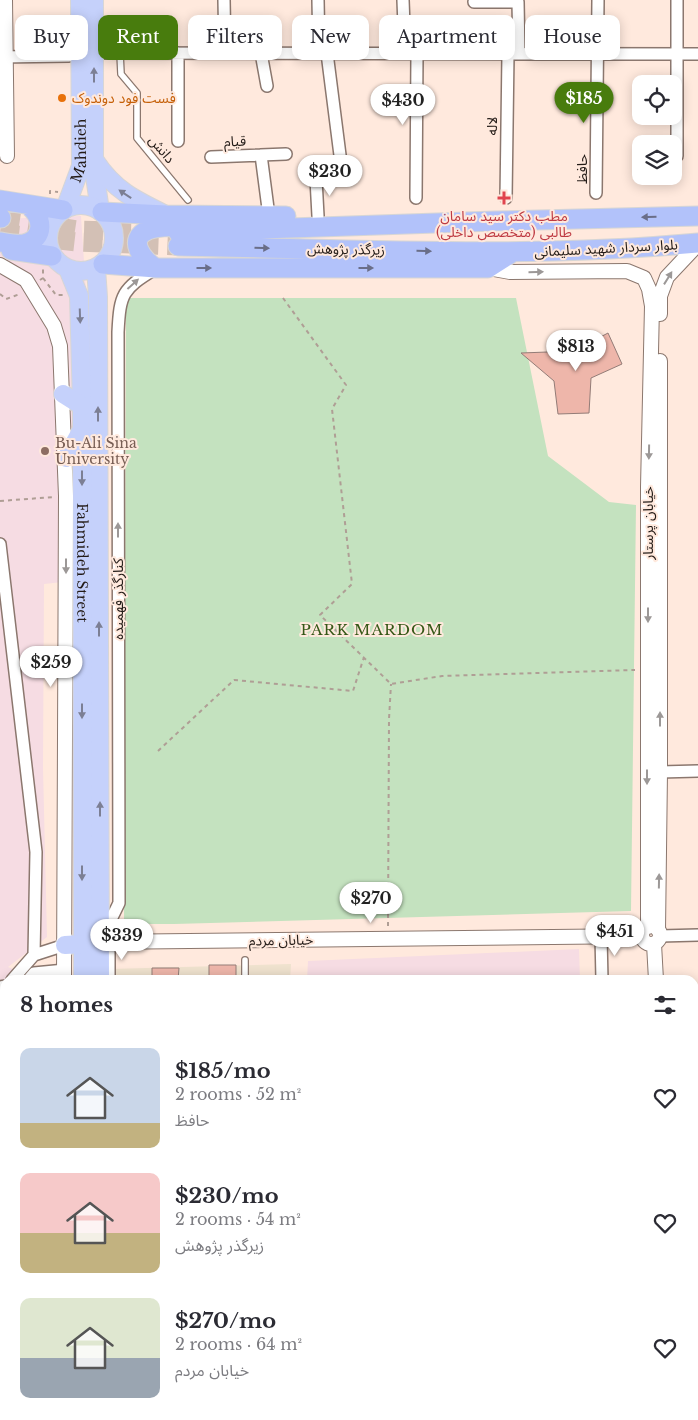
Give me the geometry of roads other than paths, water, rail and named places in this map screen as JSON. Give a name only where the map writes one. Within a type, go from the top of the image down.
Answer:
[{"type":"highway","points":[[0,212],[28,205],[59,209]]},
{"type":"highway","points":[[0,242],[22,244],[32,242],[38,236],[40,229],[38,215],[28,205]]},
{"type":"highway","points":[[101,212],[248,216],[412,214],[495,221]]},
{"type":"highway","points":[[156,268],[145,261],[138,250],[140,237],[146,230],[248,216]]},
{"type":"highway","name":"بلوار سردار شهید سلیمانی","points":[[495,221],[698,216]]},
{"type":"highway","name":"زیرگذر پژوهش","points":[[495,221],[178,239],[513,252]]},
{"type":"highway","name":"بلوار سردار شهید سلیمانی","points":[[513,252],[649,248],[698,244]]},
{"type":"highway","points":[[0,249],[48,255]]},
{"type":"highway","points":[[99,266],[156,268],[488,268],[513,252]]},
{"type":"main road","name":"Mahdieh","points":[[59,209],[71,192],[80,166],[80,0]]},
{"type":"main road","name":"Mahdieh","points":[[94,0],[94,160],[101,212]]},
{"type":"main road","points":[[94,160],[106,177],[123,193],[166,215]]},
{"type":"main road","points":[[83,205],[101,212],[109,220],[114,240],[112,250],[99,266],[87,271],[78,272],[59,264],[48,255],[49,231],[59,209],[83,205]]},
{"type":"main road","name":"Fahmideh Street","points":[[99,266],[105,942],[101,975]]},
{"type":"main road","name":"Fahmideh Street","points":[[68,269],[79,296],[82,406],[83,975]]},
{"type":"main road","points":[[63,394],[82,406]]},
{"type":"main road","points":[[66,458],[82,428]]},
{"type":"main road","points":[[65,945],[82,944]]},
{"type":"street","points":[[5,0],[3,57],[6,156]]},
{"type":"street","points":[[224,0],[224,15]]},
{"type":"street","points":[[318,0],[319,15]]},
{"type":"street","points":[[404,0],[406,15]]},
{"type":"street","name":"حافظ","points":[[598,0],[598,15]]},
{"type":"street","points":[[676,135],[677,0]]},
{"type":"street","name":"لاله","points":[[474,2],[518,2],[515,33]]},
{"type":"street","points":[[178,52],[188,52]]},
{"type":"street","points":[[620,54],[698,54]]},
{"type":"street","points":[[178,60],[178,140]]},
{"type":"street","points":[[262,60],[267,86]]},
{"type":"street","points":[[324,60],[341,163]]},
{"type":"street","points":[[411,60],[416,198]]},
{"type":"street","name":"لاله","points":[[506,198],[513,60]]},
{"type":"street","name":"حافظ","points":[[596,193],[598,60]]},
{"type":"street","name":"قیام","points":[[211,157],[286,154]]},
{"type":"street","name":"قیام","points":[[261,155],[269,216]]},
{"type":"street","points":[[316,179],[318,216]]},
{"type":"street","name":"خیابان پرستار","points":[[652,934],[660,772],[660,296],[667,277],[698,244]]},
{"type":"street","points":[[0,265],[26,280],[54,326],[60,346],[66,458],[65,975],[34,973],[32,975]]},
{"type":"street","name":"کنارگذر فهمیده","points":[[105,942],[118,903],[119,308],[127,288],[156,268]]},
{"type":"street","name":"خیابان پرستار","points":[[488,268],[510,272],[627,271],[644,278],[649,290],[652,306],[648,487],[648,670],[652,934]]},
{"type":"street","points":[[0,544],[36,852],[34,955]]},
{"type":"street","points":[[660,772],[698,771]]},
{"type":"street","points":[[656,975],[652,934],[698,935]]},
{"type":"street","name":"خیابان مردم","points":[[105,942],[652,934]]},
{"type":"street","points":[[601,936],[602,975]]},
{"type":"street","points":[[105,942],[108,975]]},
{"type":"street","points":[[16,975],[34,955],[65,945]]},
{"type":"lane","name":"دانش","points":[[120,60],[121,74],[137,93],[136,138],[188,200]]},
{"type":"lane","points":[[245,960],[245,975]]},
{"type":"tunnel","points":[[1,218],[78,230],[157,232]]},
{"type":"tunnel","points":[[0,233],[77,242],[178,246]]},
{"type":"place","name":"فست فود دوندوک","points":[[62,98]]},
{"type":"place","name":"مطب دکتر سید سامان طالبی (متخصص داخلی)","points":[[504,198]]},
{"type":"place","name":"Bu-Ali Sina University","points":[[45,451]]},
{"type":"district","name":"PARK MARDOM","points":[[372,630]]}]
